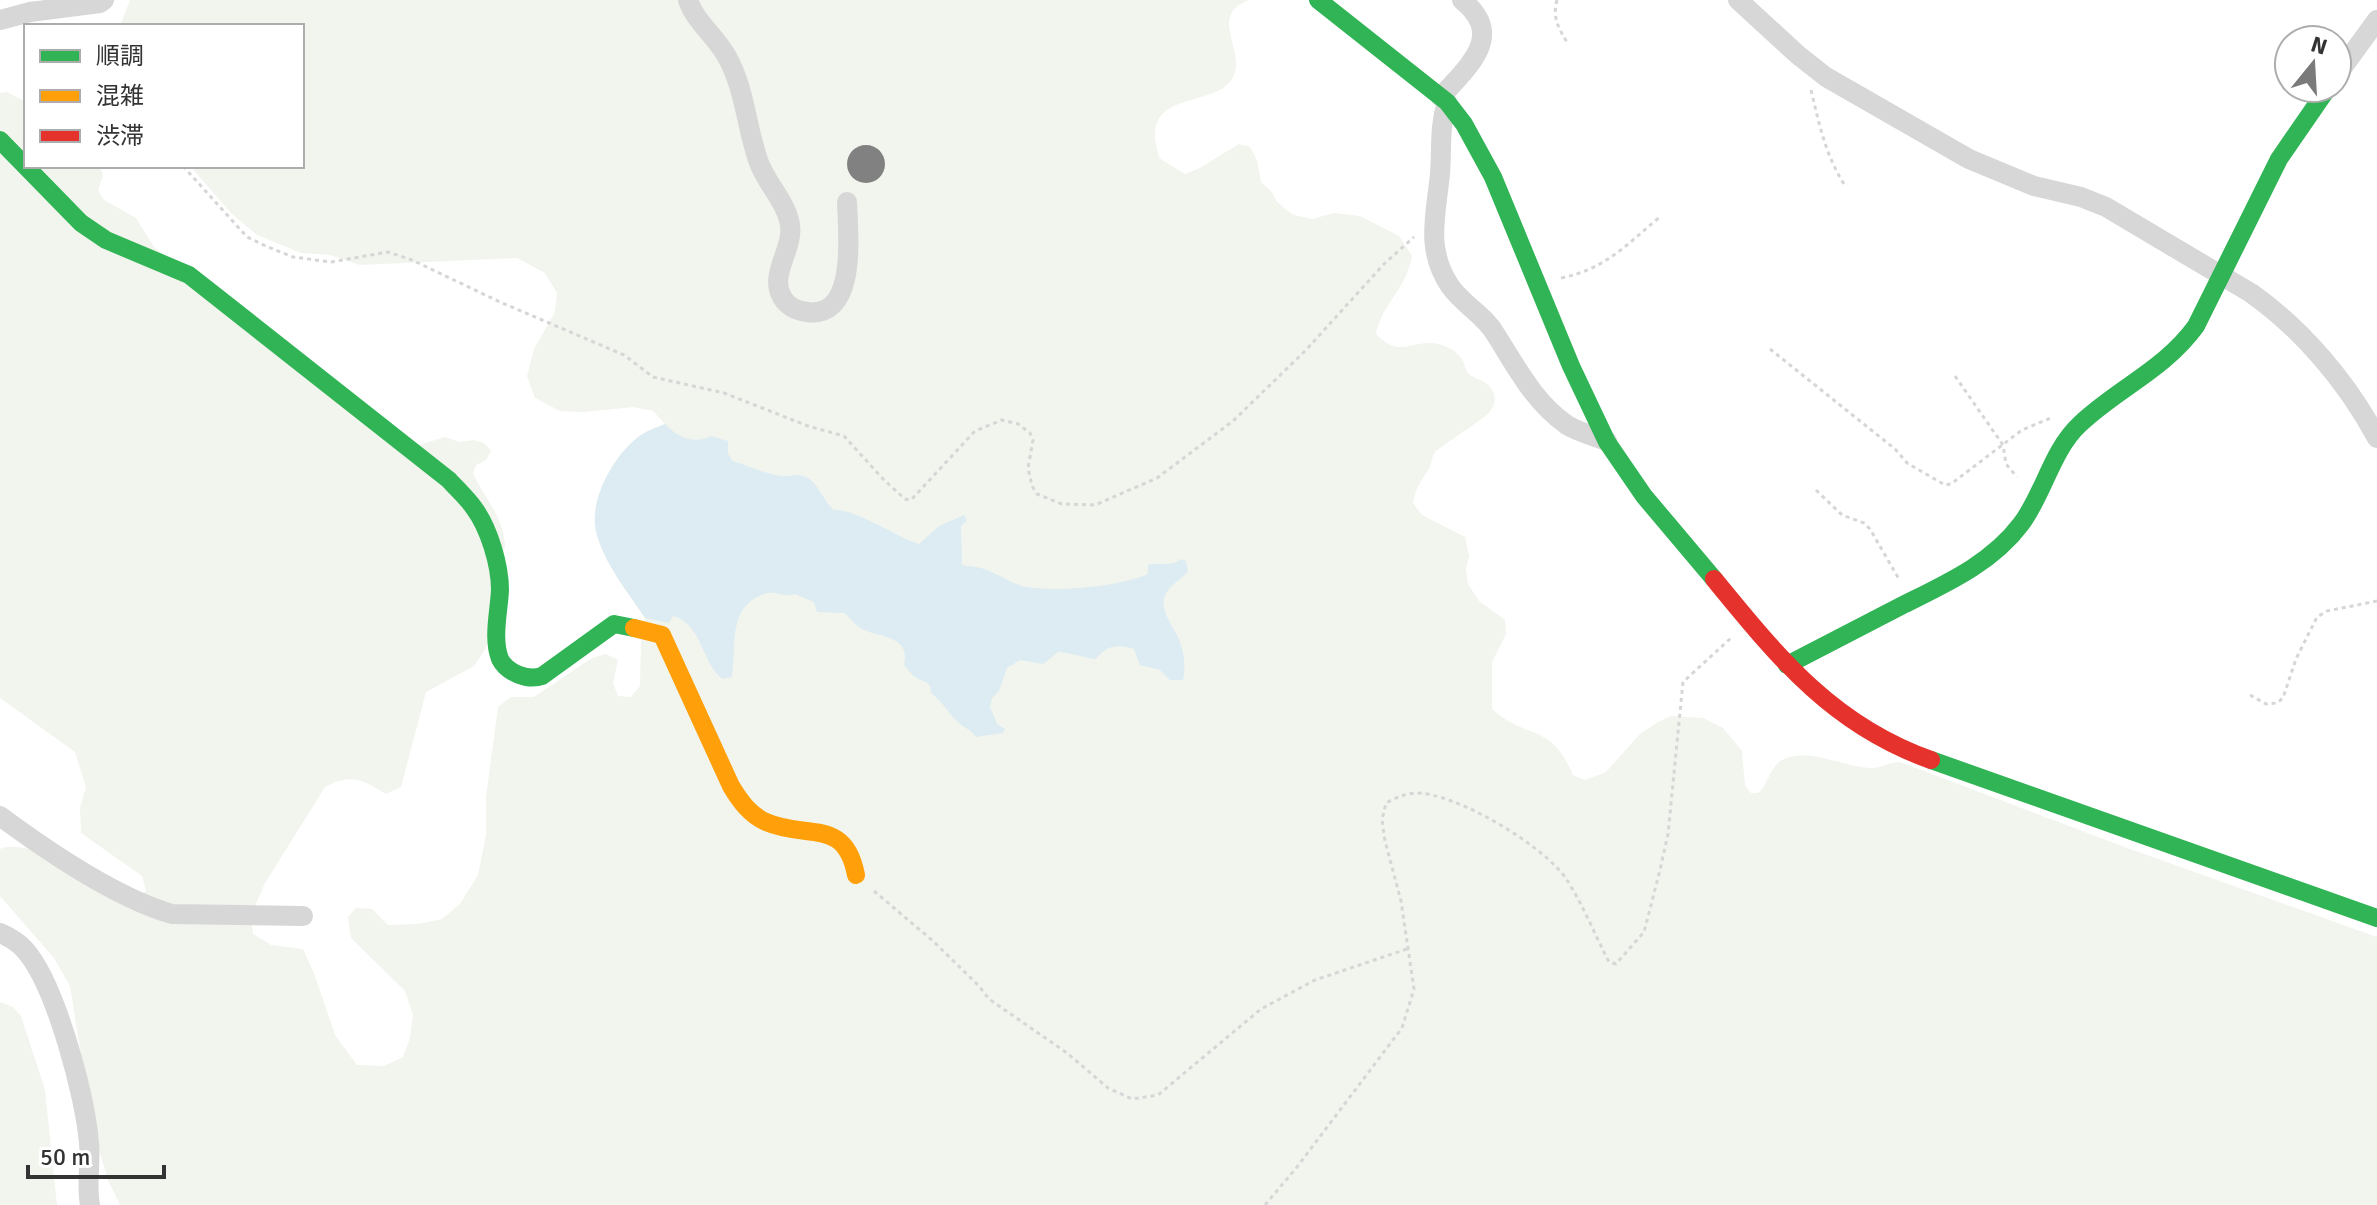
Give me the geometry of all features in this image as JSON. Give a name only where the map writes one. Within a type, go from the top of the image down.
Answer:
[{"type":"street","points":[[0,20],[45,5],[100,3],[104,0]]},
{"type":"street","points":[[688,0],[734,70],[758,163],[790,221],[778,287],[790,307],[814,313],[836,304],[842,292],[847,256],[847,202]]},
{"type":"street","points":[[1462,0],[1478,16],[1482,25],[1481,43],[1478,53],[1444,100],[1440,124],[1440,175],[1432,221],[1439,261],[1449,284],[1495,332],[1539,400],[1569,426],[1607,441]]},
{"type":"street","points":[[1738,0],[1826,77],[1969,159],[2022,181],[2106,207],[2270,306],[2344,383],[2377,438]]},
{"type":"street","points":[[1327,3],[1459,116],[1489,169],[1587,404],[1607,441],[1626,471],[1670,526],[1805,684],[1881,739],[1919,756],[2377,918]]},
{"type":"street","points":[[2353,53],[2377,20]]},
{"type":"street","points":[[1787,665],[1965,573],[1998,550],[2023,522],[2052,463],[2078,425],[2164,362],[2180,348],[2196,326],[2279,159],[2317,104]]},
{"type":"street","points":[[0,140],[24,165]]},
{"type":"street","points":[[27,168],[81,223],[106,240],[167,263],[189,275],[429,462],[462,493],[482,521],[495,559],[500,586],[499,657],[507,669],[533,679],[542,676],[614,624],[662,635],[742,804],[765,822],[833,836],[845,843],[855,864],[856,875]]},
{"type":"street","points":[[0,816],[123,894],[153,908],[172,914],[303,916]]},
{"type":"street","points":[[0,933],[26,950],[58,1014],[77,1080],[89,1144],[87,1192],[90,1205]]},
{"type":"path","points":[[1557,0],[1554,10],[1556,24],[1568,44]]},
{"type":"path","points":[[1809,64],[1807,73],[1824,143],[1831,164],[1844,184]]},
{"type":"path","points":[[185,168],[247,237],[268,247],[293,257],[331,262],[388,252],[412,260],[624,355],[653,377],[724,393],[808,426],[844,436],[884,480],[905,499],[911,500],[975,431],[1002,420],[1018,424],[1030,433],[1033,440],[1028,468],[1032,486],[1037,494],[1062,504],[1095,505],[1157,478],[1233,421],[1306,350],[1384,264],[1432,221]]},
{"type":"path","points":[[1535,282],[1587,272],[1603,264],[1661,216]]},
{"type":"path","points":[[1770,349],[1895,449],[1907,463],[1939,483],[1951,484],[2022,430],[2059,415]]},
{"type":"path","points":[[1955,376],[2003,445],[2006,464],[2037,496]]},
{"type":"path","points":[[1816,490],[1842,515],[1864,523],[1870,529],[1911,601]]},
{"type":"path","points":[[2250,695],[2266,704],[2277,703],[2283,698],[2296,659],[2317,617],[2327,611],[2377,601]]},
{"type":"path","points":[[1265,1205],[1402,1028],[1414,989],[1401,901],[1385,841],[1382,820],[1386,803],[1416,793],[1456,802],[1498,822],[1565,877],[1609,962],[1616,964],[1644,932],[1660,870],[1668,834],[1683,682],[1749,622]]},
{"type":"path","points":[[856,875],[933,941],[989,999],[1067,1053],[1108,1088],[1132,1099],[1158,1095],[1261,1009],[1315,980],[1407,949]]},
{"type":"shaded area","points":[[130,0],[1249,0],[1232,12],[1229,20],[1236,65],[1232,79],[1223,88],[1168,109],[1159,119],[1155,136],[1159,158],[1185,174],[1239,144],[1250,147],[1257,160],[1261,182],[1277,202],[1293,215],[1312,219],[1334,213],[1360,216],[1399,236],[1412,256],[1405,278],[1383,314],[1376,334],[1392,346],[1429,343],[1450,348],[1461,358],[1468,373],[1490,387],[1495,397],[1493,407],[1485,416],[1435,452],[1413,503],[1422,515],[1465,537],[1469,556],[1466,569],[1468,584],[1479,601],[1505,620],[1506,634],[1492,662],[1492,709],[1556,746],[1573,775],[1585,780],[1606,772],[1640,734],[1671,716],[1703,718],[1723,728],[1742,751],[1745,786],[1751,793],[1762,789],[1779,762],[1795,756],[1870,768],[1900,762],[2130,849],[2377,937],[2377,1205],[120,1205],[108,1180],[93,1130],[70,986],[54,958],[0,896],[0,849],[14,847],[48,856],[132,902],[146,891],[142,876],[81,833],[80,808],[86,787],[75,752],[0,698],[0,93],[7,92],[24,101],[24,168],[101,168],[103,176],[98,190],[104,200],[136,218],[154,247],[409,448],[445,437],[460,442],[473,440],[484,443],[491,451],[486,460],[476,465],[473,474],[497,516],[505,545],[486,648],[474,666],[426,692],[401,787],[386,794],[350,779],[325,787],[265,883],[251,915],[253,934],[271,945],[303,949],[335,1035],[357,1065],[384,1066],[403,1057],[410,1038],[413,1015],[405,991],[351,938],[348,917],[356,908],[372,909],[388,925],[418,924],[442,919],[460,904],[478,875],[486,835],[486,797],[498,707],[511,697],[534,697],[592,658],[606,654],[618,660],[613,683],[618,696],[631,697],[640,686],[645,618],[599,543],[596,506],[605,480],[619,456],[640,436],[665,424],[653,411],[634,407],[560,411],[535,398],[527,376],[534,349],[555,312],[557,293],[545,273],[517,258],[360,265],[330,255],[301,253],[257,235],[231,213],[192,168],[304,168],[304,24],[121,24]]},
{"type":"shaded area","points":[[665,424],[686,438],[698,440],[711,436],[728,441],[732,461],[775,475],[806,477],[834,510],[853,513],[919,544],[939,526],[964,515],[967,520],[961,526],[962,565],[978,567],[1022,586],[1067,589],[1103,585],[1148,574],[1148,565],[1173,563],[1181,559],[1186,561],[1188,572],[1169,589],[1164,602],[1164,609],[1183,651],[1183,680],[1170,680],[1160,670],[1140,665],[1134,649],[1123,646],[1108,648],[1096,659],[1058,652],[1043,664],[1020,660],[1007,668],[999,691],[992,698],[990,707],[997,724],[1005,729],[1003,733],[976,737],[956,721],[931,693],[929,684],[913,676],[904,665],[905,655],[897,642],[859,627],[845,613],[817,612],[814,602],[795,594],[772,593],[752,600],[744,608],[736,628],[732,677],[723,679],[683,620],[673,616],[669,623],[645,618],[610,565],[596,531],[596,506],[605,480],[619,456],[637,438]]},
{"type":"shaded area","points":[[0,1002],[13,1007],[21,1016],[45,1090],[57,1205],[0,1205]]},
{"type":"building","points":[[866,145],[879,151],[885,164],[879,177],[866,183],[853,177],[847,164],[853,151]]},
{"type":"traffic: fast","points":[[1318,0],[1447,102],[1464,124],[1493,177],[1571,366],[1607,442],[1644,496],[1714,579]]},
{"type":"traffic: fast","points":[[1787,665],[1950,581],[1981,562],[2009,538],[2029,512],[2070,435],[2095,411],[2170,355],[2196,326],[2279,159],[2317,104]]},
{"type":"traffic: fast","points":[[0,140],[24,165]]},
{"type":"traffic: fast","points":[[27,168],[81,223],[106,240],[189,275],[449,480],[479,516],[493,547],[500,590],[496,643],[500,659],[513,672],[524,677],[542,676],[614,624],[634,628]]},
{"type":"traffic: fast","points":[[1931,760],[2377,918]]},
{"type":"traffic: slow","points":[[634,628],[662,635],[731,786],[746,807],[766,822],[834,837],[851,857],[856,875]]},
{"type":"traffic: jam","points":[[1714,579],[1809,686],[1864,728],[1931,760]]}]
